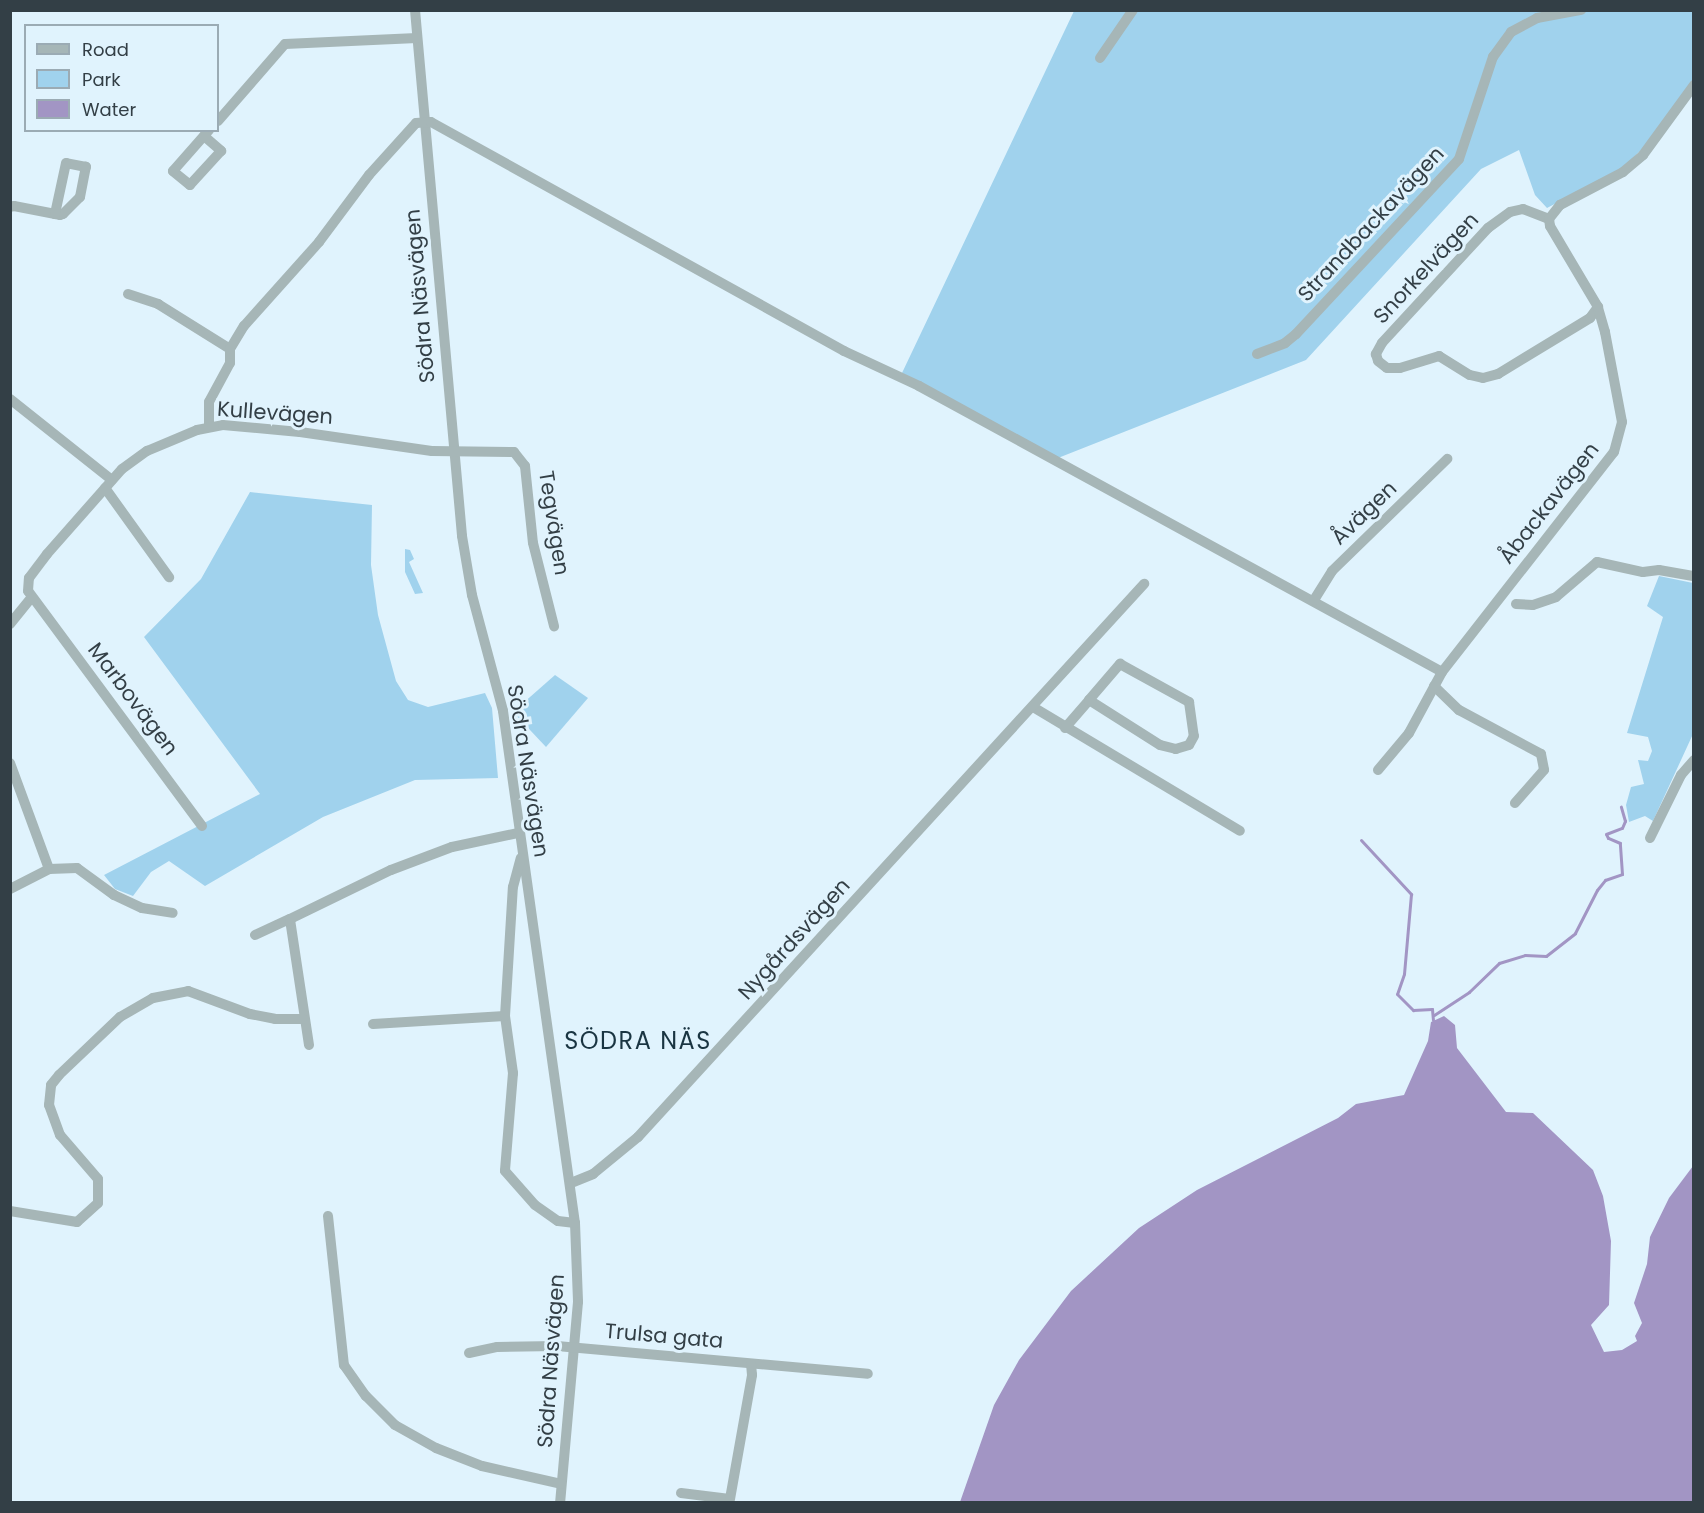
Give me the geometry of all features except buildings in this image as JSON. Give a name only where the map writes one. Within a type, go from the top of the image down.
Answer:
[{"type":"street","name":"Södra Näsvägen","points":[[415,10],[467,573],[503,711],[521,858],[571,1183],[575,1223],[578,1302],[560,1503]]},
{"type":"street","points":[[1100,58],[1133,10]]},
{"type":"street","name":"Strandbackavägen","points":[[1257,354],[1296,334],[1459,159],[1493,57],[1511,32],[1536,18],[1581,10]]},
{"type":"street","points":[[219,120],[285,44],[417,38]]},
{"type":"street","points":[[1549,219],[1560,205],[1623,172],[1643,155],[1694,85]]},
{"type":"street","points":[[209,426],[209,402],[230,363],[230,349],[244,326],[319,242],[369,175],[416,123],[424,121],[844,351],[919,386],[1442,672]]},
{"type":"street","points":[[207,133],[220,151],[190,185],[173,171],[207,133]]},
{"type":"street","points":[[10,207],[55,214],[63,214],[78,201],[86,167],[66,163],[55,214]]},
{"type":"street","name":"Snorkelvägen","points":[[1549,219],[1523,209],[1510,212],[1488,228],[1382,343],[1377,354],[1378,361],[1387,368],[1400,368],[1439,356],[1470,375],[1483,378],[1498,374],[1590,318],[1598,307]]},
{"type":"street","name":"Åbackavägen","points":[[1378,770],[1408,734],[1442,672],[1614,453],[1622,422],[1612,360],[1598,307],[1549,219]]},
{"type":"street","points":[[128,294],[158,304],[230,349]]},
{"type":"street","points":[[10,399],[108,484],[169,577]]},
{"type":"street","name":"Kullevägen","points":[[31,598],[29,578],[108,484],[147,452],[209,426],[300,432],[455,452]]},
{"type":"street","name":"Tegvägen","points":[[455,452],[514,452],[524,463],[533,543],[554,626]]},
{"type":"street","name":"Åvägen","points":[[1314,600],[1332,571],[1447,459]]},
{"type":"street","points":[[1516,604],[1533,605],[1556,597],[1597,562],[1694,576]]},
{"type":"street","name":"Nygårdsvägen","points":[[571,1183],[586,1179],[639,1137],[1144,584]]},
{"type":"street","points":[[10,624],[31,598]]},
{"type":"street","name":"Marbovägen","points":[[31,598],[202,826]]},
{"type":"street","points":[[1065,728],[1089,700],[1120,664],[1189,702],[1194,736],[1189,746],[1176,749],[1160,745],[1089,700]]},
{"type":"street","points":[[1434,686],[1459,710],[1541,754],[1544,770],[1515,803]]},
{"type":"street","points":[[1033,707],[1240,831]]},
{"type":"street","points":[[1650,838],[1682,775],[1694,760]]},
{"type":"street","points":[[10,763],[49,869]]},
{"type":"street","points":[[255,935],[391,870],[452,847],[518,833]]},
{"type":"street","points":[[521,858],[513,887],[505,1016],[513,1073],[505,1170],[535,1205],[558,1221],[575,1223]]},
{"type":"street","points":[[10,890],[49,869],[77,868],[114,895],[142,908],[172,913]]},
{"type":"street","points":[[290,919],[306,1006],[302,1019],[309,1045]]},
{"type":"street","points":[[10,1211],[77,1222],[98,1203],[101,1194],[98,1179],[60,1135],[48,1105],[51,1085],[59,1075],[120,1017],[153,998],[188,992],[249,1014],[275,1019],[302,1019]]},
{"type":"street","points":[[373,1024],[505,1016]]},
{"type":"street","points":[[328,1216],[344,1365],[366,1396],[395,1425],[436,1448],[482,1466],[561,1484]]},
{"type":"street","name":"Trulsa gata","points":[[469,1353],[519,1346],[574,1347],[868,1374]]},
{"type":"street","name":"Trulsa gata","points":[[681,1492],[730,1499],[752,1376],[751,1364]]},
{"type":"green space","points":[[1074,11],[1693,11],[1693,81],[1656,135],[1623,168],[1547,208],[1535,195],[1519,150],[1481,169],[1306,360],[1058,458],[902,373]]},
{"type":"green space","points":[[250,492],[372,505],[371,565],[378,615],[396,681],[408,700],[428,707],[485,693],[492,708],[498,778],[415,780],[323,817],[205,886],[169,861],[151,872],[133,896],[115,889],[104,875],[260,794],[144,637],[201,579]]},
{"type":"green space","points":[[405,549],[410,550],[414,559],[409,562],[423,593],[415,594],[405,572]]},
{"type":"green space","points":[[1659,576],[1693,583],[1693,734],[1653,821],[1645,816],[1629,822],[1626,805],[1631,787],[1644,784],[1638,760],[1648,761],[1652,751],[1648,737],[1627,733],[1663,617],[1647,606]]},
{"type":"green space","points":[[555,675],[588,698],[546,747],[513,712]]},
{"type":"water","points":[[1444,1016],[1455,1025],[1457,1048],[1506,1112],[1533,1113],[1593,1170],[1603,1196],[1611,1241],[1609,1305],[1591,1325],[1604,1352],[1622,1350],[1637,1341],[1635,1336],[1642,1323],[1634,1303],[1647,1264],[1650,1237],[1669,1198],[1693,1166],[1693,1502],[960,1502],[994,1405],[1019,1360],[1071,1291],[1139,1228],[1197,1190],[1338,1118],[1356,1104],[1404,1095],[1428,1041],[1431,1022]]},
{"type":"waterway","points":[[1434,1015],[1469,992],[1499,963],[1525,955],[1546,956],[1575,933],[1597,890],[1605,880],[1622,874],[1620,843],[1608,838],[1606,834],[1622,828],[1625,821],[1621,807]]},
{"type":"waterway","points":[[1361,840],[1411,894],[1404,974],[1397,994],[1413,1010],[1432,1009],[1433,1020]]},
{"type":"district","name":"SÖDRA NÄS","points":[[638,1041]]}]
